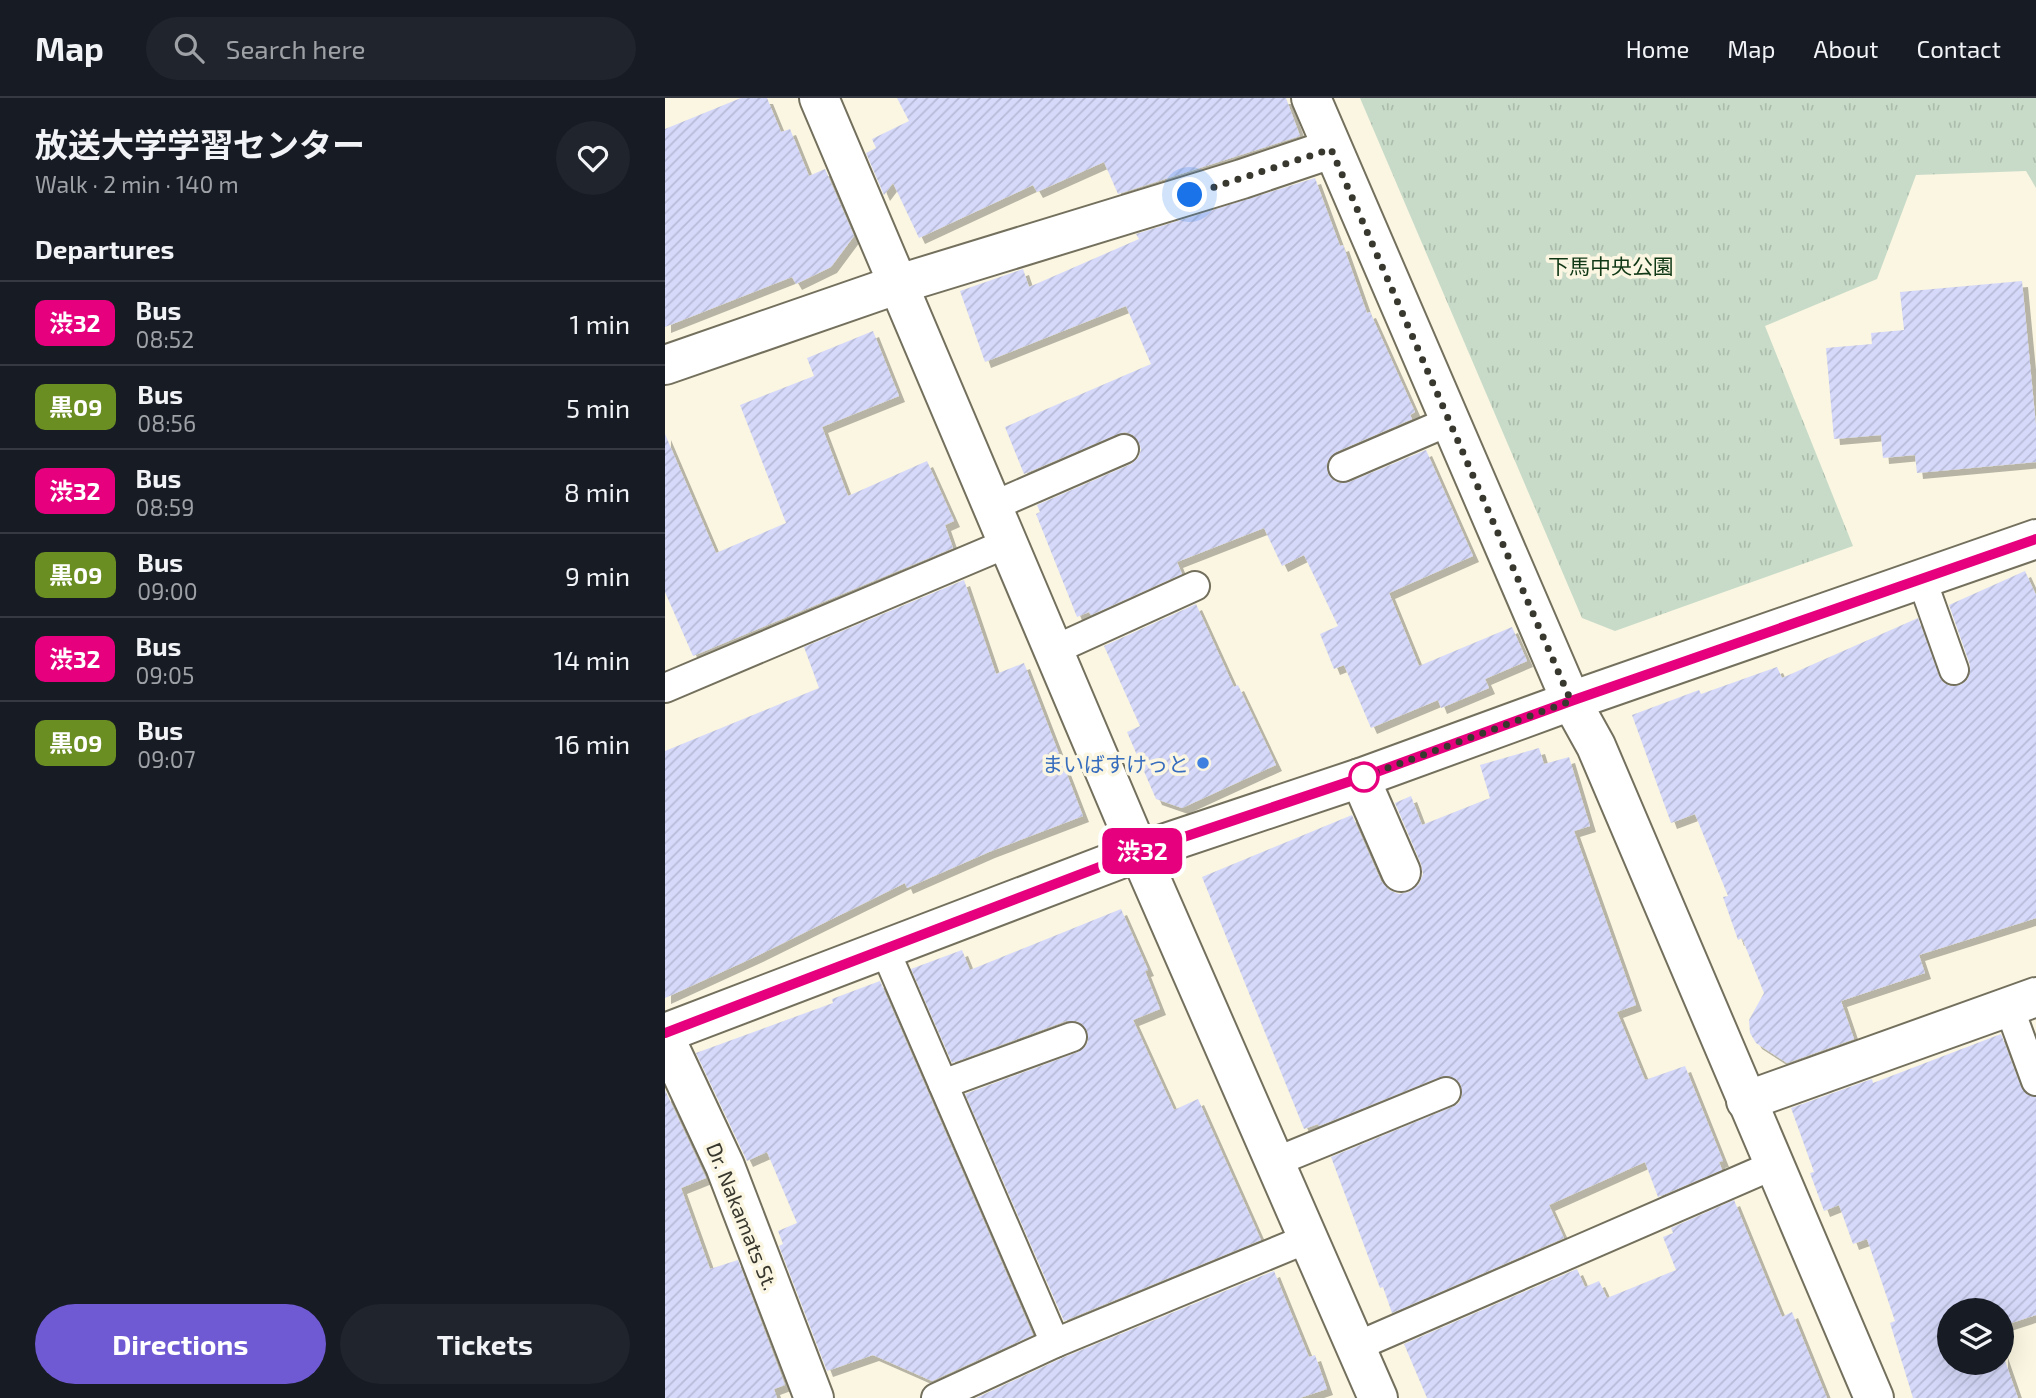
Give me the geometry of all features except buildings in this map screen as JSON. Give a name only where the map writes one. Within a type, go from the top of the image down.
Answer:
[{"type":"street","points":[[819,98],[1139,852],[1378,1398]]},
{"type":"street","points":[[1311,98],[1571,701],[1596,746],[1874,1398]]},
{"type":"street","points":[[665,366],[899,284],[1331,149]]},
{"type":"street","points":[[665,1035],[1139,852],[1360,778],[1571,701],[2036,539]]},
{"type":"street","points":[[1360,778],[1401,872]]},
{"type":"street","points":[[1746,1101],[2023,1002]]},
{"type":"street","name":"Dr. Nakamats St.","points":[[665,1035],[725,1166],[814,1398]]},
{"type":"lane","points":[[1343,467],[1450,421]]},
{"type":"lane","points":[[993,506],[1124,449]]},
{"type":"lane","points":[[665,688],[1009,543]]},
{"type":"lane","points":[[1922,580],[1955,670]]},
{"type":"lane","points":[[1053,650],[1195,586]]},
{"type":"lane","points":[[885,950],[1055,1343]]},
{"type":"lane","points":[[2023,1002],[2036,1081]]},
{"type":"lane","points":[[943,1084],[1072,1037]]},
{"type":"lane","points":[[1275,1162],[1446,1092]]},
{"type":"lane","points":[[1355,1347],[1774,1165]]},
{"type":"lane","points":[[936,1398],[1055,1343],[1309,1238]]},
{"type":"green space","name":"下馬中央公園","points":[[1360,98],[2036,98],[2036,188],[2026,171],[1916,175],[1877,279],[1765,326],[1853,546],[1615,631],[1582,618]]},
{"type":"bus line","name":"渋32","points":[[665,1033],[1139,852],[1360,778],[1571,701],[2036,539]]},
{"type":"place","name":"まいばすけっと","points":[[1203,763]]},
{"type":"route","points":[[1190,195],[1331,149],[1571,701],[1360,778],[1364,777]]}]
